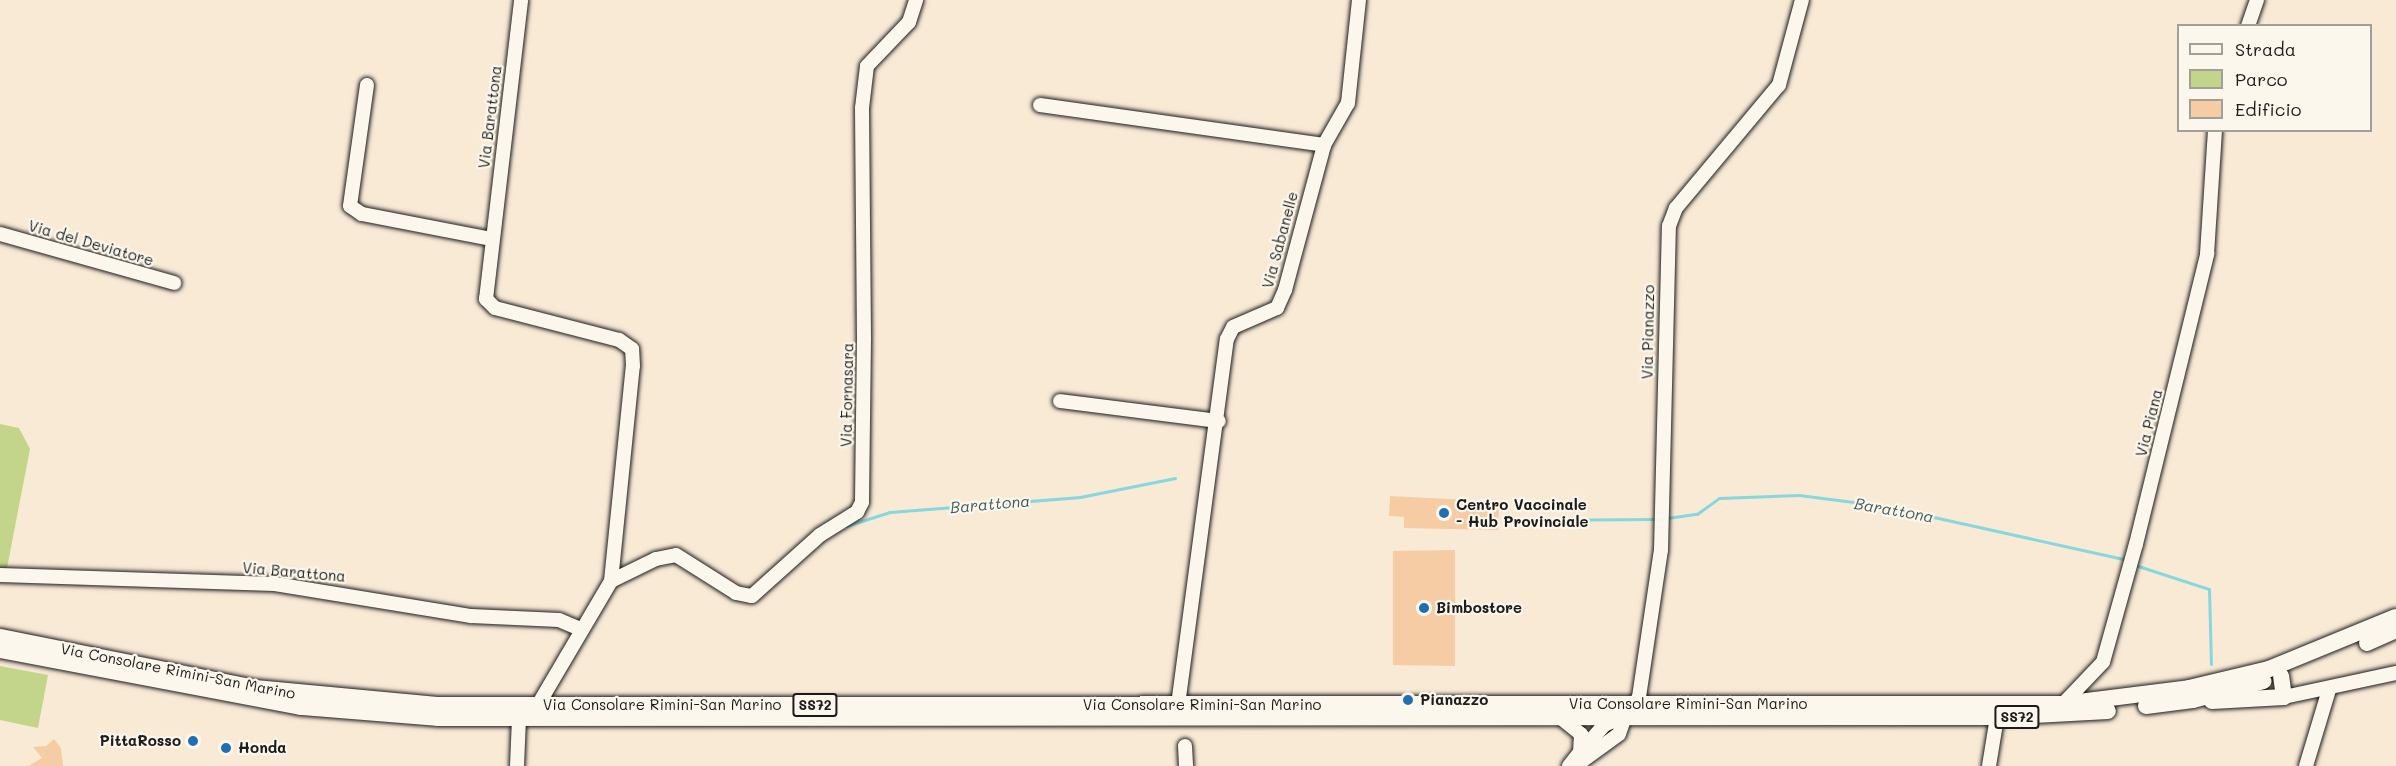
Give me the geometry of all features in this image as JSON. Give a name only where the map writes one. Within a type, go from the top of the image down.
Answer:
[{"type":"main road","name":"Via Consolare Rimini-San Marino","points":[[0,650],[301,707],[519,718],[1557,717],[1630,711],[2063,704],[2178,690],[2269,669],[2396,617]]},
{"type":"main road","points":[[2281,687],[2396,630]]},
{"type":"main road","name":"Via Consolare Rimini-San Marino","points":[[0,637],[304,694],[437,705],[1178,705],[1997,717],[2063,716],[2281,687]]},
{"type":"street","name":"Via Barattona","points":[[521,0],[486,299],[495,308],[619,340],[632,349],[611,581],[538,705]]},
{"type":"street","name":"Via Fornasara","points":[[611,581],[656,559],[676,555],[735,593],[752,597],[820,535],[857,512],[862,502],[864,339],[862,108],[867,66],[909,22],[916,0]]},
{"type":"street","name":"Via Sabanelle","points":[[1178,705],[1219,421],[1227,339],[1233,327],[1277,308],[1324,145],[1348,104],[1359,0]]},
{"type":"street","name":"Via Pianazzo","points":[[1630,711],[1662,537],[1669,226],[1676,208],[1779,85],[1802,0]]},
{"type":"street","points":[[2249,24],[2257,0]]},
{"type":"street","points":[[367,85],[350,206],[362,214],[492,239]]},
{"type":"street","points":[[1040,105],[1324,145]]},
{"type":"street","name":"Via Piana","points":[[2063,704],[2103,662],[2136,544],[2207,254],[2215,132]]},
{"type":"street","name":"Via del Deviatore","points":[[0,234],[174,283]]},
{"type":"street","points":[[1060,401],[1219,421]]},
{"type":"street","name":"Via Barattona","points":[[0,574],[275,584],[471,616],[559,620],[582,630]]},
{"type":"street","points":[[2281,687],[2329,690],[2396,673]]},
{"type":"street","points":[[2306,766],[2329,690]]},
{"type":"street","points":[[517,766],[519,718],[538,705]]},
{"type":"street","points":[[1569,766],[1604,724],[1630,711]]},
{"type":"street","points":[[1575,766],[1619,734],[1630,711]]},
{"type":"street","points":[[1557,717],[1575,725],[1581,734],[1580,752]]},
{"type":"street","points":[[1989,766],[1997,717]]},
{"type":"street","points":[[1185,746],[1186,766]]},
{"type":"green space","points":[[0,424],[19,428],[30,449],[7,568],[0,568]]},
{"type":"green space","points":[[0,666],[48,675],[38,728],[0,720]]},
{"type":"building","name":"Centro Vaccinale - Hub Provinciale","points":[[1390,496],[1488,501],[1488,508],[1499,509],[1498,530],[1404,528],[1404,517],[1389,516]]},
{"type":"building","name":"Bimbostore","points":[[1455,550],[1455,666],[1393,665],[1393,551]]},
{"type":"building","points":[[54,739],[61,748],[63,766],[28,766],[42,758],[33,747],[46,746]]},
{"type":"waterway","name":"Barattona","points":[[846,526],[890,512],[1080,497],[1175,478]]},
{"type":"waterway","name":"Barattona","points":[[1667,518],[1697,514],[1719,498],[1799,495],[1884,506],[2123,559]]},
{"type":"waterway","name":"Barattona","points":[[1524,520],[1656,519]]},
{"type":"waterway","name":"Barattona","points":[[2135,565],[2209,589],[2211,664]]},
{"type":"place","name":"Centro Vaccinale - Hub Provinciale","points":[[1444,513]]},
{"type":"place","name":"Bimbostore","points":[[1424,608]]},
{"type":"place","name":"Pianazzo","points":[[1408,700]]},
{"type":"place","name":"PittaRosso","points":[[193,741]]},
{"type":"place","name":"Honda","points":[[226,748]]}]
